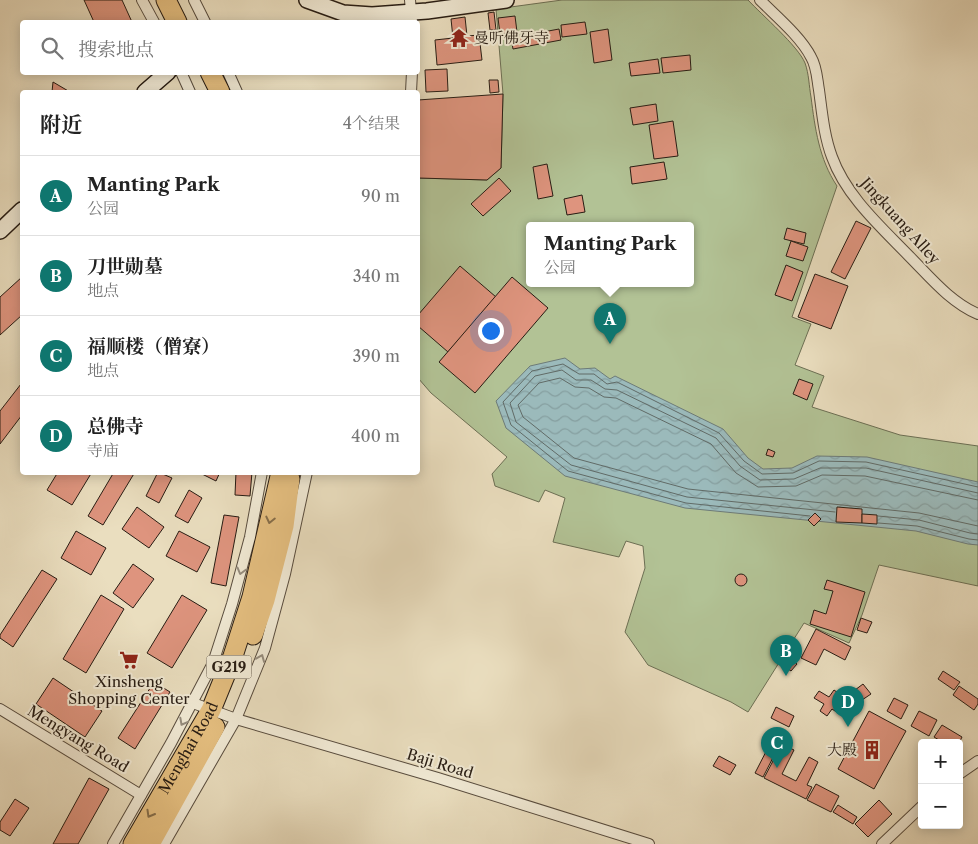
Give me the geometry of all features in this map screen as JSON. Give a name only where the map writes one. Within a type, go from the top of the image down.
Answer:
[{"type":"highway","points":[[166,0],[176,20]]},
{"type":"highway","points":[[176,0],[186,20]]},
{"type":"highway","points":[[202,75],[210,90]]},
{"type":"highway","points":[[212,75],[219,90]]},
{"type":"highway","name":"Menghai Road","points":[[133,844],[223,714],[233,656],[252,597],[280,475]]},
{"type":"highway","name":"Menghai Road","points":[[150,844],[223,714],[245,660],[265,600],[295,485]]},
{"type":"street","points":[[142,0],[153,20]]},
{"type":"street","points":[[194,0],[204,20]]},
{"type":"street","points":[[307,0],[329,9],[358,14],[411,12],[506,0]]},
{"type":"street","name":"Jingkuang Alley","points":[[760,0],[799,40],[811,56],[816,71],[828,146],[847,186],[874,219],[932,279],[954,300],[978,314]]},
{"type":"street","points":[[147,90],[165,75]]},
{"type":"street","points":[[182,75],[189,90]]},
{"type":"street","points":[[229,75],[236,90]]},
{"type":"street","points":[[411,90],[412,75]]},
{"type":"street","points":[[0,231],[20,212]]},
{"type":"street","name":"Menghai Road","points":[[113,844],[193,703],[213,663],[232,604],[250,537],[261,475]]},
{"type":"street","points":[[295,485],[303,475]]},
{"type":"street","name":"Baji Road","points":[[193,703],[223,714],[438,778],[649,844]]},
{"type":"street","name":"Mengyang Road","points":[[0,709],[141,795]]},
{"type":"street","name":"Menghai Road","points":[[164,844],[223,714]]},
{"type":"street","points":[[963,771],[978,761]]},
{"type":"street","points":[[882,844],[918,810]]},
{"type":"green space","points":[[562,0],[748,0],[779,31],[795,48],[805,63],[819,143],[826,165],[837,186],[792,317],[811,324],[795,365],[824,376],[812,407],[900,435],[978,446],[978,586],[879,565],[862,615],[849,643],[804,623],[748,712],[731,702],[648,665],[625,632],[645,568],[643,546],[626,541],[619,557],[553,542],[565,498],[545,490],[539,502],[495,486],[492,474],[507,457],[431,393],[420,380],[420,178],[487,180],[501,168],[503,94],[496,9]]},
{"type":"water","points":[[565,358],[580,369],[595,368],[610,379],[615,376],[723,429],[748,458],[763,469],[792,468],[817,456],[867,457],[978,482],[978,545],[916,531],[685,508],[565,476],[506,428],[496,401],[530,366]]},
{"type":"building","points":[[84,0],[122,0],[131,20],[93,20]]},
{"type":"building","points":[[494,12],[496,30],[490,30],[488,13]]},
{"type":"building","points":[[515,16],[517,32],[500,34],[498,18]]},
{"type":"building","points":[[465,17],[467,36],[479,35],[482,60],[437,65],[435,40],[453,38],[451,19]]},
{"type":"building","points":[[585,22],[587,34],[562,37],[561,25]]},
{"type":"building","points":[[559,29],[561,40],[513,49],[511,38]]},
{"type":"building","points":[[608,29],[612,60],[594,63],[590,32]]},
{"type":"building","points":[[690,55],[691,70],[663,73],[661,58]]},
{"type":"building","points":[[658,59],[660,73],[631,76],[629,63]]},
{"type":"building","points":[[447,69],[448,91],[426,92],[425,70]]},
{"type":"building","points":[[489,80],[498,80],[499,92],[490,93]]},
{"type":"building","points":[[53,82],[67,90],[52,90]]},
{"type":"building","points":[[503,94],[501,168],[487,180],[420,178],[420,100]]},
{"type":"building","points":[[656,104],[658,121],[633,125],[630,108]]},
{"type":"building","points":[[673,121],[678,156],[654,159],[649,125]]},
{"type":"building","points":[[664,162],[667,179],[632,184],[630,167]]},
{"type":"building","points":[[547,164],[553,196],[538,199],[533,167]]},
{"type":"building","points":[[499,178],[511,191],[483,216],[471,204]]},
{"type":"building","points":[[582,195],[585,212],[567,215],[564,199]]},
{"type":"building","points":[[856,221],[871,228],[845,279],[831,272]]},
{"type":"building","points":[[787,228],[806,233],[804,244],[784,239]]},
{"type":"building","points":[[791,241],[808,247],[803,261],[786,256]]},
{"type":"building","points":[[786,265],[803,272],[792,301],[775,295]]},
{"type":"building","points":[[460,266],[496,297],[448,352],[420,328],[420,313]]},
{"type":"building","points":[[815,274],[848,286],[831,329],[798,317]]},
{"type":"building","points":[[512,277],[548,308],[475,393],[439,362]]},
{"type":"building","points":[[20,279],[20,317],[0,335],[0,297]]},
{"type":"building","points":[[799,379],[813,384],[807,400],[793,394]]},
{"type":"building","points":[[20,385],[20,418],[0,444],[0,411]]},
{"type":"building","points":[[768,449],[775,452],[773,457],[766,455]]},
{"type":"building","points":[[56,475],[90,475],[72,505],[47,490]]},
{"type":"building","points":[[112,475],[133,475],[103,525],[88,516]]},
{"type":"building","points":[[156,475],[165,475],[172,478],[159,503],[146,496]]},
{"type":"building","points":[[204,475],[219,475],[216,481]]},
{"type":"building","points":[[236,475],[252,475],[250,496],[235,495]]},
{"type":"building","points":[[189,490],[202,498],[188,523],[175,516]]},
{"type":"building","points":[[137,507],[164,527],[149,548],[122,529]]},
{"type":"building","points":[[837,507],[862,509],[862,523],[836,522]]},
{"type":"building","points":[[815,513],[821,519],[814,526],[808,520]]},
{"type":"building","points":[[862,514],[877,515],[877,524],[862,523]]},
{"type":"building","points":[[224,515],[239,517],[226,586],[211,583]]},
{"type":"building","points":[[76,531],[106,548],[91,575],[61,558]]},
{"type":"building","points":[[179,531],[210,547],[197,572],[166,556]]},
{"type":"building","points":[[133,564],[154,579],[133,608],[113,593]]},
{"type":"building","points":[[42,570],[57,579],[13,647],[0,638],[0,635]]},
{"type":"building","points":[[739,574],[743,574],[747,580],[743,586],[739,586],[735,582],[735,578]]},
{"type":"building","points":[[827,580],[865,592],[851,637],[810,624],[814,610],[826,614],[833,591],[824,589]]},
{"type":"building","points":[[101,595],[124,609],[86,673],[63,659]]},
{"type":"building","points":[[182,595],[207,610],[172,668],[147,653]]},
{"type":"building","points":[[861,618],[872,622],[867,633],[857,630]]},
{"type":"building","points":[[816,629],[851,647],[845,660],[824,649],[816,665],[801,658]]},
{"type":"building","points":[[790,658],[797,664],[791,671],[784,666]]},
{"type":"building","points":[[943,671],[960,682],[954,690],[938,679]]},
{"type":"building","points":[[53,678],[102,711],[85,737],[36,704]]},
{"type":"building","points":[[154,682],[170,692],[135,749],[118,738]]},
{"type":"building","points":[[863,684],[871,694],[862,700],[855,690]]},
{"type":"building","points":[[959,686],[978,699],[978,704],[974,710],[953,695]]},
{"type":"building","points":[[834,690],[841,695],[837,702],[848,710],[844,717],[832,709],[827,716],[820,711],[824,704],[814,698],[819,691],[829,697]]},
{"type":"building","points":[[894,698],[908,705],[901,719],[887,711]]},
{"type":"building","points":[[776,707],[794,716],[789,727],[771,718]]},
{"type":"building","name":"大殿","points":[[869,711],[906,731],[874,789],[838,769]]},
{"type":"building","points":[[919,711],[937,720],[929,736],[911,726]]},
{"type":"building","points":[[942,725],[962,737],[961,739],[937,739],[934,737]]},
{"type":"building","points":[[771,742],[779,746],[763,777],[755,773]]},
{"type":"building","points":[[782,744],[794,750],[782,774],[796,781],[809,757],[818,762],[807,785],[812,787],[806,799],[764,778]]},
{"type":"building","points":[[719,756],[736,765],[730,775],[713,766]]},
{"type":"building","points":[[89,778],[109,789],[78,844],[53,844]]},
{"type":"building","points":[[816,784],[839,796],[831,812],[807,800]]},
{"type":"building","points":[[15,799],[29,808],[10,836],[0,830],[0,822]]},
{"type":"building","points":[[879,800],[892,814],[868,837],[855,824]]},
{"type":"building","points":[[838,805],[857,817],[853,824],[833,812]]},
{"type":"place","name":"曼听佛牙寺","points":[[459,38]]},
{"type":"place","name":"Manting Park","points":[[610,344]]},
{"type":"place","name":"Xinsheng Shopping Center","points":[[129,660]]},
{"type":"place","name":"刀世勋墓","points":[[786,676]]},
{"type":"place","name":"总佛寺","points":[[848,727]]},
{"type":"place","name":"大殿","points":[[872,750]]},
{"type":"place","name":"福顺楼（僧寮）","points":[[777,768]]}]
